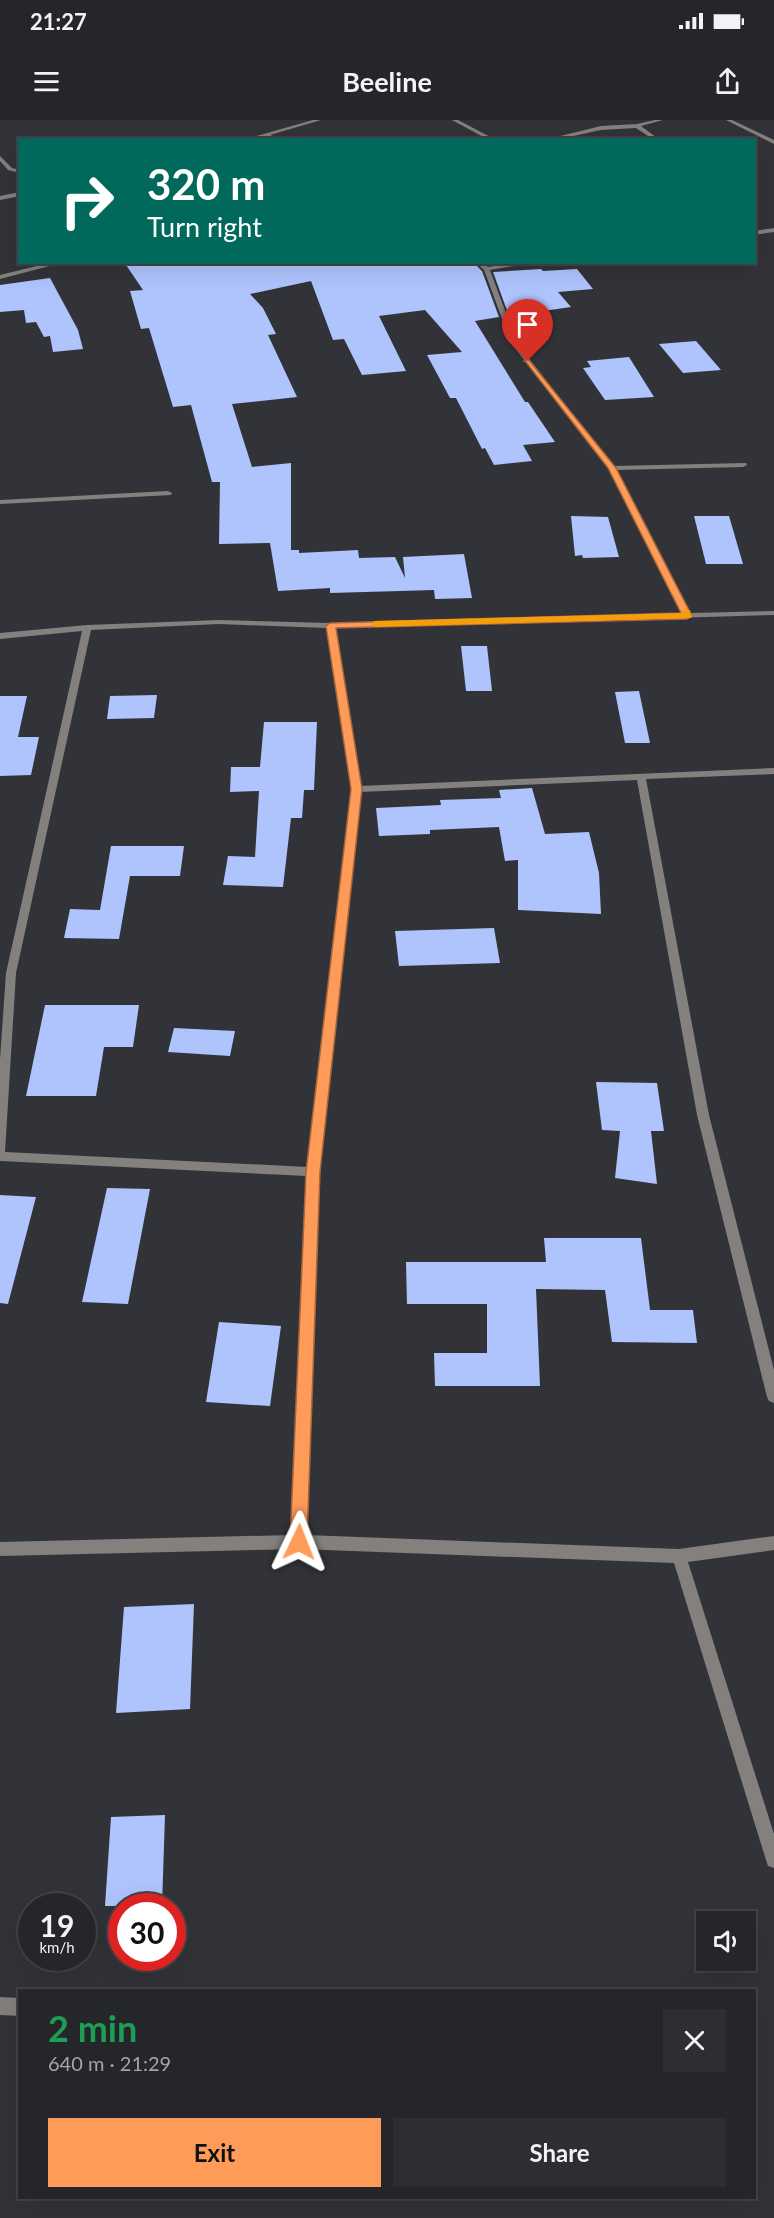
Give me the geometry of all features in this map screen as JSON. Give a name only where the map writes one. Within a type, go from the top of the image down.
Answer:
[{"type":"street","points":[[253,138],[319,120]]},
{"type":"street","points":[[454,120],[490,138]]},
{"type":"street","points":[[555,138],[602,128],[637,126],[661,120]]},
{"type":"street","points":[[728,120],[774,142]]},
{"type":"street","points":[[637,126],[655,138]]},
{"type":"street","points":[[264,135],[275,138]]},
{"type":"street","points":[[0,158],[10,169],[18,171]]},
{"type":"street","points":[[0,198],[18,194]]},
{"type":"street","points":[[756,233],[774,230]]},
{"type":"street","points":[[0,277],[54,264]]},
{"type":"street","points":[[481,264],[487,269],[514,343],[612,468],[687,616]]},
{"type":"street","points":[[487,269],[521,264]]},
{"type":"street","points":[[612,468],[742,465]]},
{"type":"street","points":[[0,502],[168,493]]},
{"type":"street","points":[[0,636],[87,628],[219,622],[330,626],[774,614]]},
{"type":"street","points":[[299,1542],[313,1172],[356,789],[330,626]]},
{"type":"street","points":[[0,1149],[11,973],[87,628]]},
{"type":"street","points":[[356,789],[774,771]]},
{"type":"street","points":[[641,777],[703,1115],[774,1397]]},
{"type":"street","points":[[0,1156],[313,1172]]},
{"type":"street","points":[[0,1549],[299,1542],[679,1556],[774,1543]]},
{"type":"street","points":[[679,1556],[774,1860]]},
{"type":"street","points":[[0,2006],[18,2007]]},
{"type":"building","points":[[125,264],[475,264],[482,271],[499,317],[475,321],[525,402],[528,402],[555,442],[523,445],[532,461],[494,465],[485,448],[482,449],[456,398],[450,398],[427,355],[462,352],[425,310],[379,316],[406,371],[362,375],[344,339],[333,340],[311,281],[250,294],[263,308],[276,334],[268,335],[297,397],[232,404],[252,467],[291,463],[291,550],[299,550],[299,553],[358,550],[359,558],[395,557],[405,578],[403,557],[464,554],[472,598],[435,599],[434,590],[330,593],[330,588],[278,591],[270,543],[219,544],[220,482],[212,482],[191,405],[173,407],[149,328],[141,329],[130,291],[143,290]]},
{"type":"building","points":[[541,269],[543,271],[577,269],[593,289],[558,292],[571,307],[509,316],[493,272]]},
{"type":"building","points":[[50,278],[78,330],[83,349],[53,352],[50,336],[44,337],[36,322],[26,323],[24,310],[0,312],[0,285]]},
{"type":"building","points":[[696,341],[721,370],[683,373],[659,344]]},
{"type":"building","points":[[629,357],[654,397],[605,400],[583,368],[591,367],[587,361]]},
{"type":"building","points":[[571,516],[608,517],[619,557],[583,558],[582,555],[575,556]]},
{"type":"building","points":[[694,516],[729,516],[743,564],[706,564]]},
{"type":"building","points":[[461,646],[487,646],[492,691],[466,691]]},
{"type":"building","points":[[639,691],[650,743],[625,743],[615,692]]},
{"type":"building","points":[[157,695],[154,718],[107,719],[110,696]]},
{"type":"building","points":[[0,696],[27,696],[18,737],[39,737],[31,775],[0,776]]},
{"type":"building","points":[[264,722],[317,722],[314,790],[304,790],[302,818],[291,818],[283,887],[223,885],[228,856],[255,857],[259,791],[230,792],[231,767],[260,767]]},
{"type":"building","points":[[532,788],[545,834],[589,832],[599,873],[601,914],[518,910],[518,860],[505,861],[499,827],[430,830],[430,834],[379,836],[376,808],[441,805],[440,800],[501,798],[499,790]]},
{"type":"building","points":[[111,846],[184,846],[180,876],[130,876],[119,939],[64,938],[70,909],[100,910]]},
{"type":"building","points":[[494,928],[500,963],[399,966],[395,931]]},
{"type":"building","points":[[45,1005],[139,1005],[133,1047],[104,1047],[96,1096],[26,1096]]},
{"type":"building","points":[[174,1028],[235,1031],[230,1056],[168,1052]]},
{"type":"building","points":[[596,1082],[657,1083],[664,1131],[651,1131],[657,1184],[615,1178],[620,1131],[602,1130]]},
{"type":"building","points":[[107,1188],[150,1189],[128,1304],[82,1302]]},
{"type":"building","points":[[0,1195],[36,1197],[8,1304],[0,1303]]},
{"type":"building","points":[[544,1238],[641,1238],[650,1310],[693,1310],[697,1343],[612,1342],[605,1290],[536,1289],[540,1386],[435,1386],[434,1353],[487,1353],[487,1304],[407,1304],[406,1262],[546,1262]]},
{"type":"building","points":[[219,1322],[281,1326],[270,1406],[206,1402]]},
{"type":"building","points":[[194,1604],[190,1709],[116,1713],[124,1607]]},
{"type":"building","points":[[165,1815],[162,1893],[108,1893],[108,1906],[105,1906],[111,1817]]},
{"type":"slow traffic","points":[[375,624],[687,616],[686,612]]},
{"type":"route","points":[[299,1542],[313,1172],[356,789],[330,626],[687,616],[612,468],[528,361]]}]
